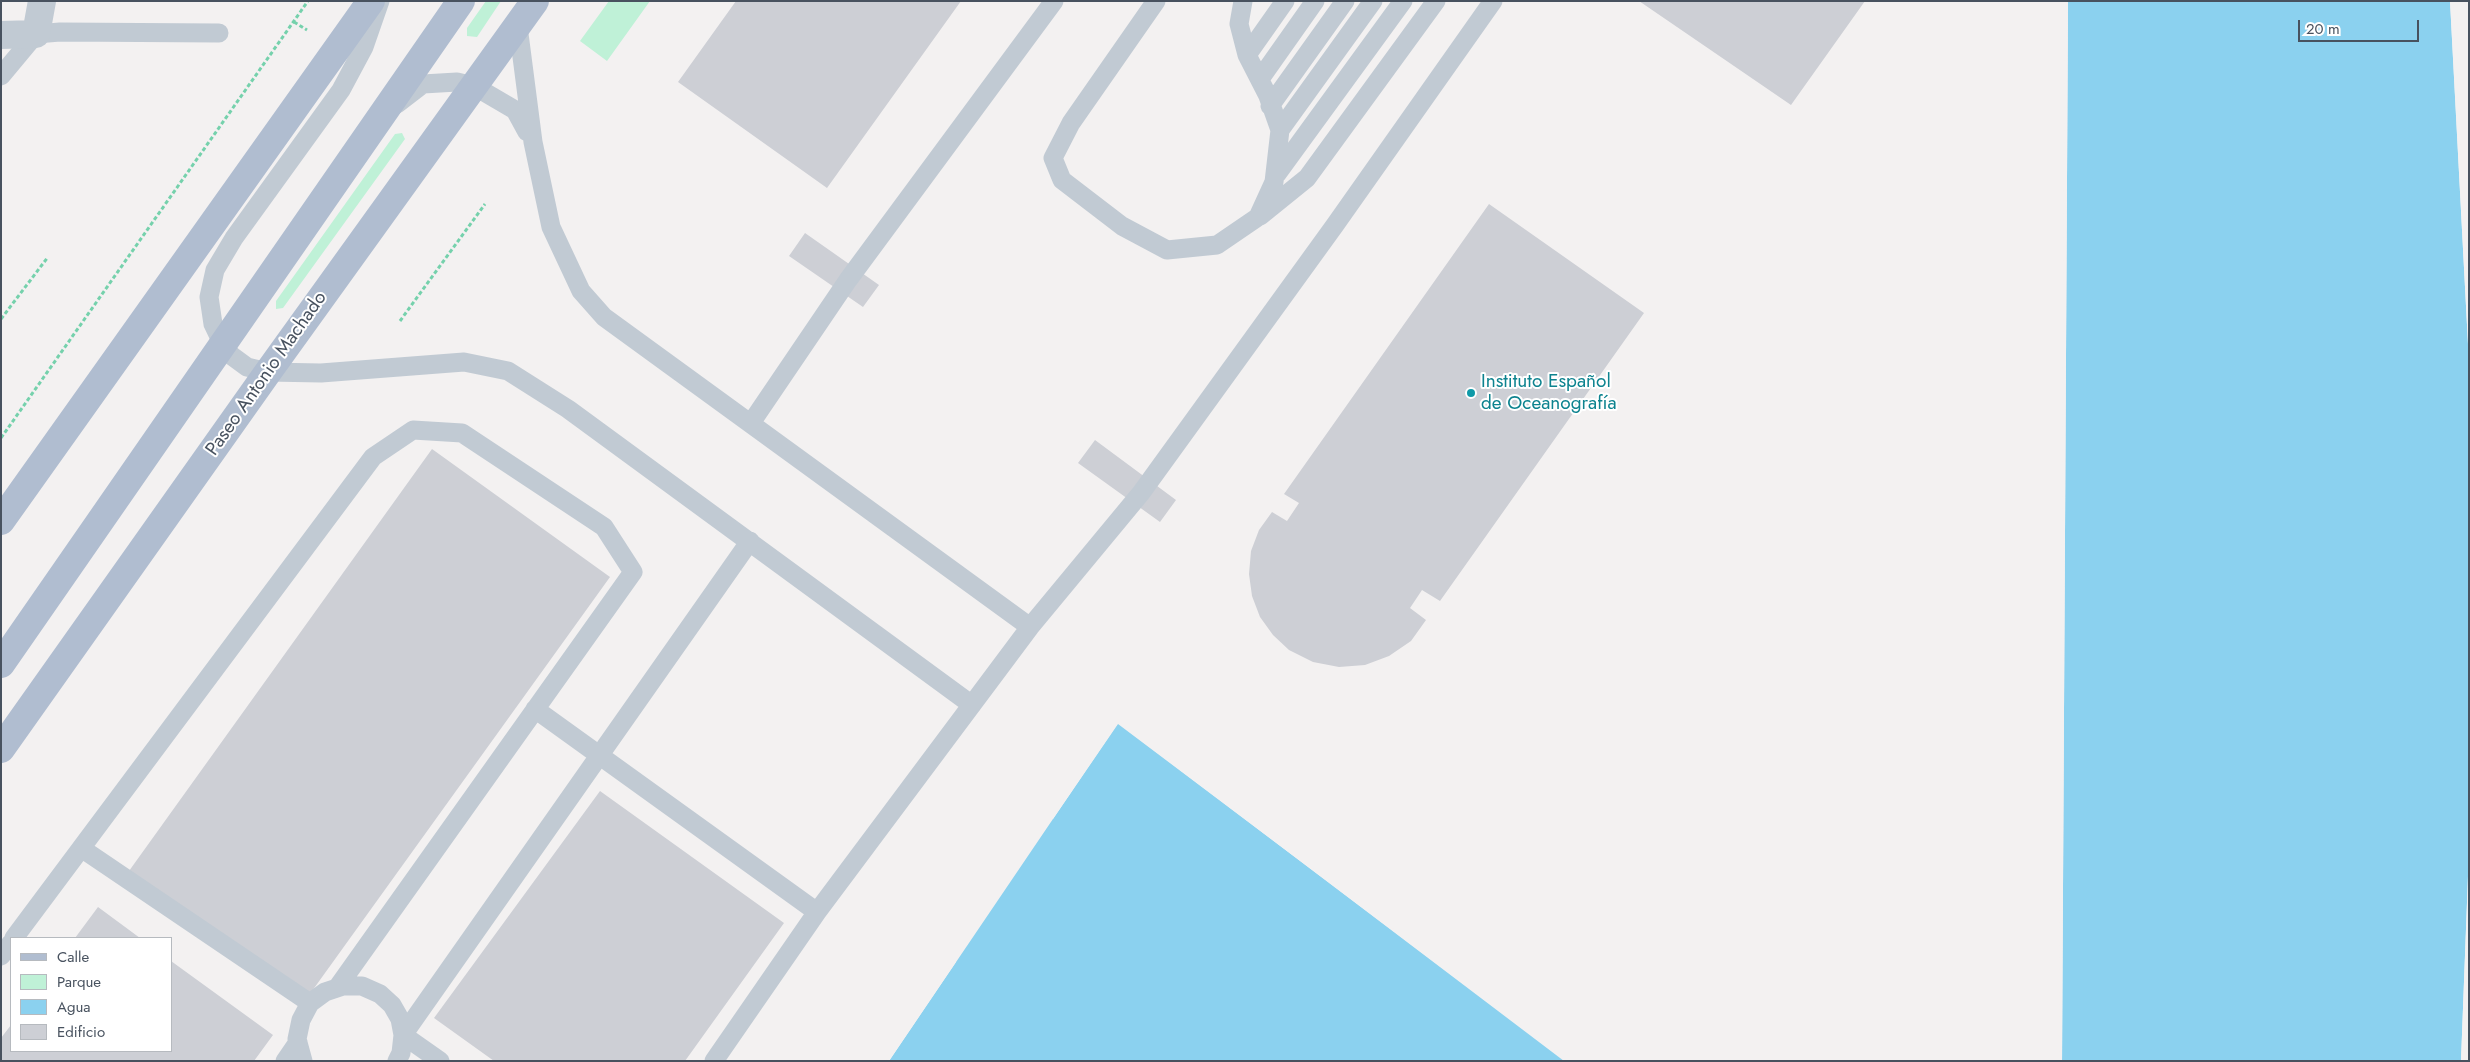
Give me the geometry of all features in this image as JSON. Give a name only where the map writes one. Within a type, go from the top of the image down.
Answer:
[{"type":"main road","points":[[1,521],[370,1]]},
{"type":"main road","points":[[1,664],[462,1]]},
{"type":"main road","name":"Paseo Antonio Machado","points":[[1,749],[268,372],[535,1]]},
{"type":"street","points":[[1,35],[36,34],[42,1]]},
{"type":"lane","points":[[380,1],[364,47],[341,90],[234,238],[215,270],[209,297],[214,324],[223,345],[232,356],[247,367],[268,372],[321,373],[464,362],[508,370],[568,409],[972,705]]},
{"type":"lane","points":[[751,423],[848,280],[1054,1]]},
{"type":"lane","points":[[1156,1],[1071,123],[1053,158],[1062,180],[1122,226],[1166,250],[1217,245],[1258,217],[1307,178],[1436,1]]},
{"type":"lane","points":[[1243,1],[1239,22],[1247,55],[1268,96],[1280,130],[1275,178]]},
{"type":"lane","points":[[1239,22],[1254,1]]},
{"type":"lane","points":[[1247,55],[1285,1]]},
{"type":"lane","points":[[1260,79],[1315,1]]},
{"type":"lane","points":[[1270,106],[1345,1]]},
{"type":"lane","points":[[1280,130],[1373,1]]},
{"type":"lane","points":[[1258,217],[1275,178],[1403,1]]},
{"type":"lane","points":[[714,1061],[818,912],[1030,627],[1140,493],[1335,225],[1493,1]]},
{"type":"lane","points":[[518,26],[533,142],[551,227],[581,291],[604,318],[1030,627]]},
{"type":"lane","points":[[1,76],[36,34],[60,32],[220,33]]},
{"type":"lane","points":[[383,113],[424,84],[457,82],[474,86],[516,110],[533,142]]},
{"type":"lane","points":[[15,937],[373,457],[413,430],[462,433],[604,527],[633,572],[337,988]]},
{"type":"lane","points":[[403,1035],[750,541]]},
{"type":"lane","points":[[536,709],[818,912]]},
{"type":"lane","points":[[81,848],[310,1003]]},
{"type":"lane","points":[[1,956],[10,944]]},
{"type":"lane","points":[[303,1061],[298,1042],[301,1020],[310,1003],[325,992],[343,986],[362,986],[380,994],[392,1005],[400,1019],[403,1035],[401,1053],[397,1061]]},
{"type":"lane","points":[[403,1035],[440,1061]]},
{"type":"lane","points":[[285,1061],[298,1042]]},
{"type":"path","points":[[1,438],[308,1]]},
{"type":"path","points":[[400,322],[485,204]]},
{"type":"path","points":[[1,319],[48,257]]},
{"type":"green space","points":[[486,1],[501,1],[477,37],[467,36],[467,28]]},
{"type":"green space","points":[[609,1],[650,1],[607,61],[580,41]]},
{"type":"green space","points":[[402,133],[405,139],[283,308],[276,309],[276,301],[395,134]]},
{"type":"water","points":[[2068,1],[2450,1],[2469,363],[2469,850],[2461,1061],[2062,1061]]},
{"type":"water","points":[[1118,723],[1564,1061],[889,1061]]},
{"type":"pier","points":[[2065,1],[2068,1],[2062,1061],[2059,1061]]},
{"type":"pier","points":[[2450,1],[2453,1],[2469,314],[2469,363]]},
{"type":"pier","points":[[1119,721],[1566,1061],[1118,724],[1053,819],[1051,817],[1116,722]]},
{"type":"pier","points":[[2469,850],[2469,915],[2463,1061],[2461,1061]]},
{"type":"pier","points":[[954,961],[956,962],[889,1061],[886,1061]]},
{"type":"building","points":[[736,1],[961,1],[827,188],[678,82]]},
{"type":"building","points":[[1639,1],[1865,1],[1791,105]]},
{"type":"building","name":"Instituto Español de Oceanografía","points":[[1489,204],[1644,313],[1440,601],[1422,590],[1410,608],[1426,620],[1411,641],[1389,656],[1365,665],[1339,667],[1313,662],[1289,650],[1273,635],[1260,617],[1252,596],[1249,574],[1251,551],[1259,530],[1272,512],[1287,521],[1299,503],[1284,494]]},
{"type":"building","points":[[805,233],[879,285],[863,307],[789,256]]},
{"type":"building","points":[[1095,440],[1176,500],[1160,522],[1078,463]]},
{"type":"building","points":[[432,449],[610,577],[307,998],[129,871]]},
{"type":"building","points":[[600,791],[784,923],[685,1061],[494,1061],[434,1018]]},
{"type":"building","points":[[98,907],[139,937],[76,937]]},
{"type":"building","points":[[172,962],[273,1035],[254,1061],[1,1061],[1,1038],[10,1026],[10,1052],[172,1052]]},
{"type":"place","name":"Instituto Español de Oceanografía","points":[[1471,393]]}]
